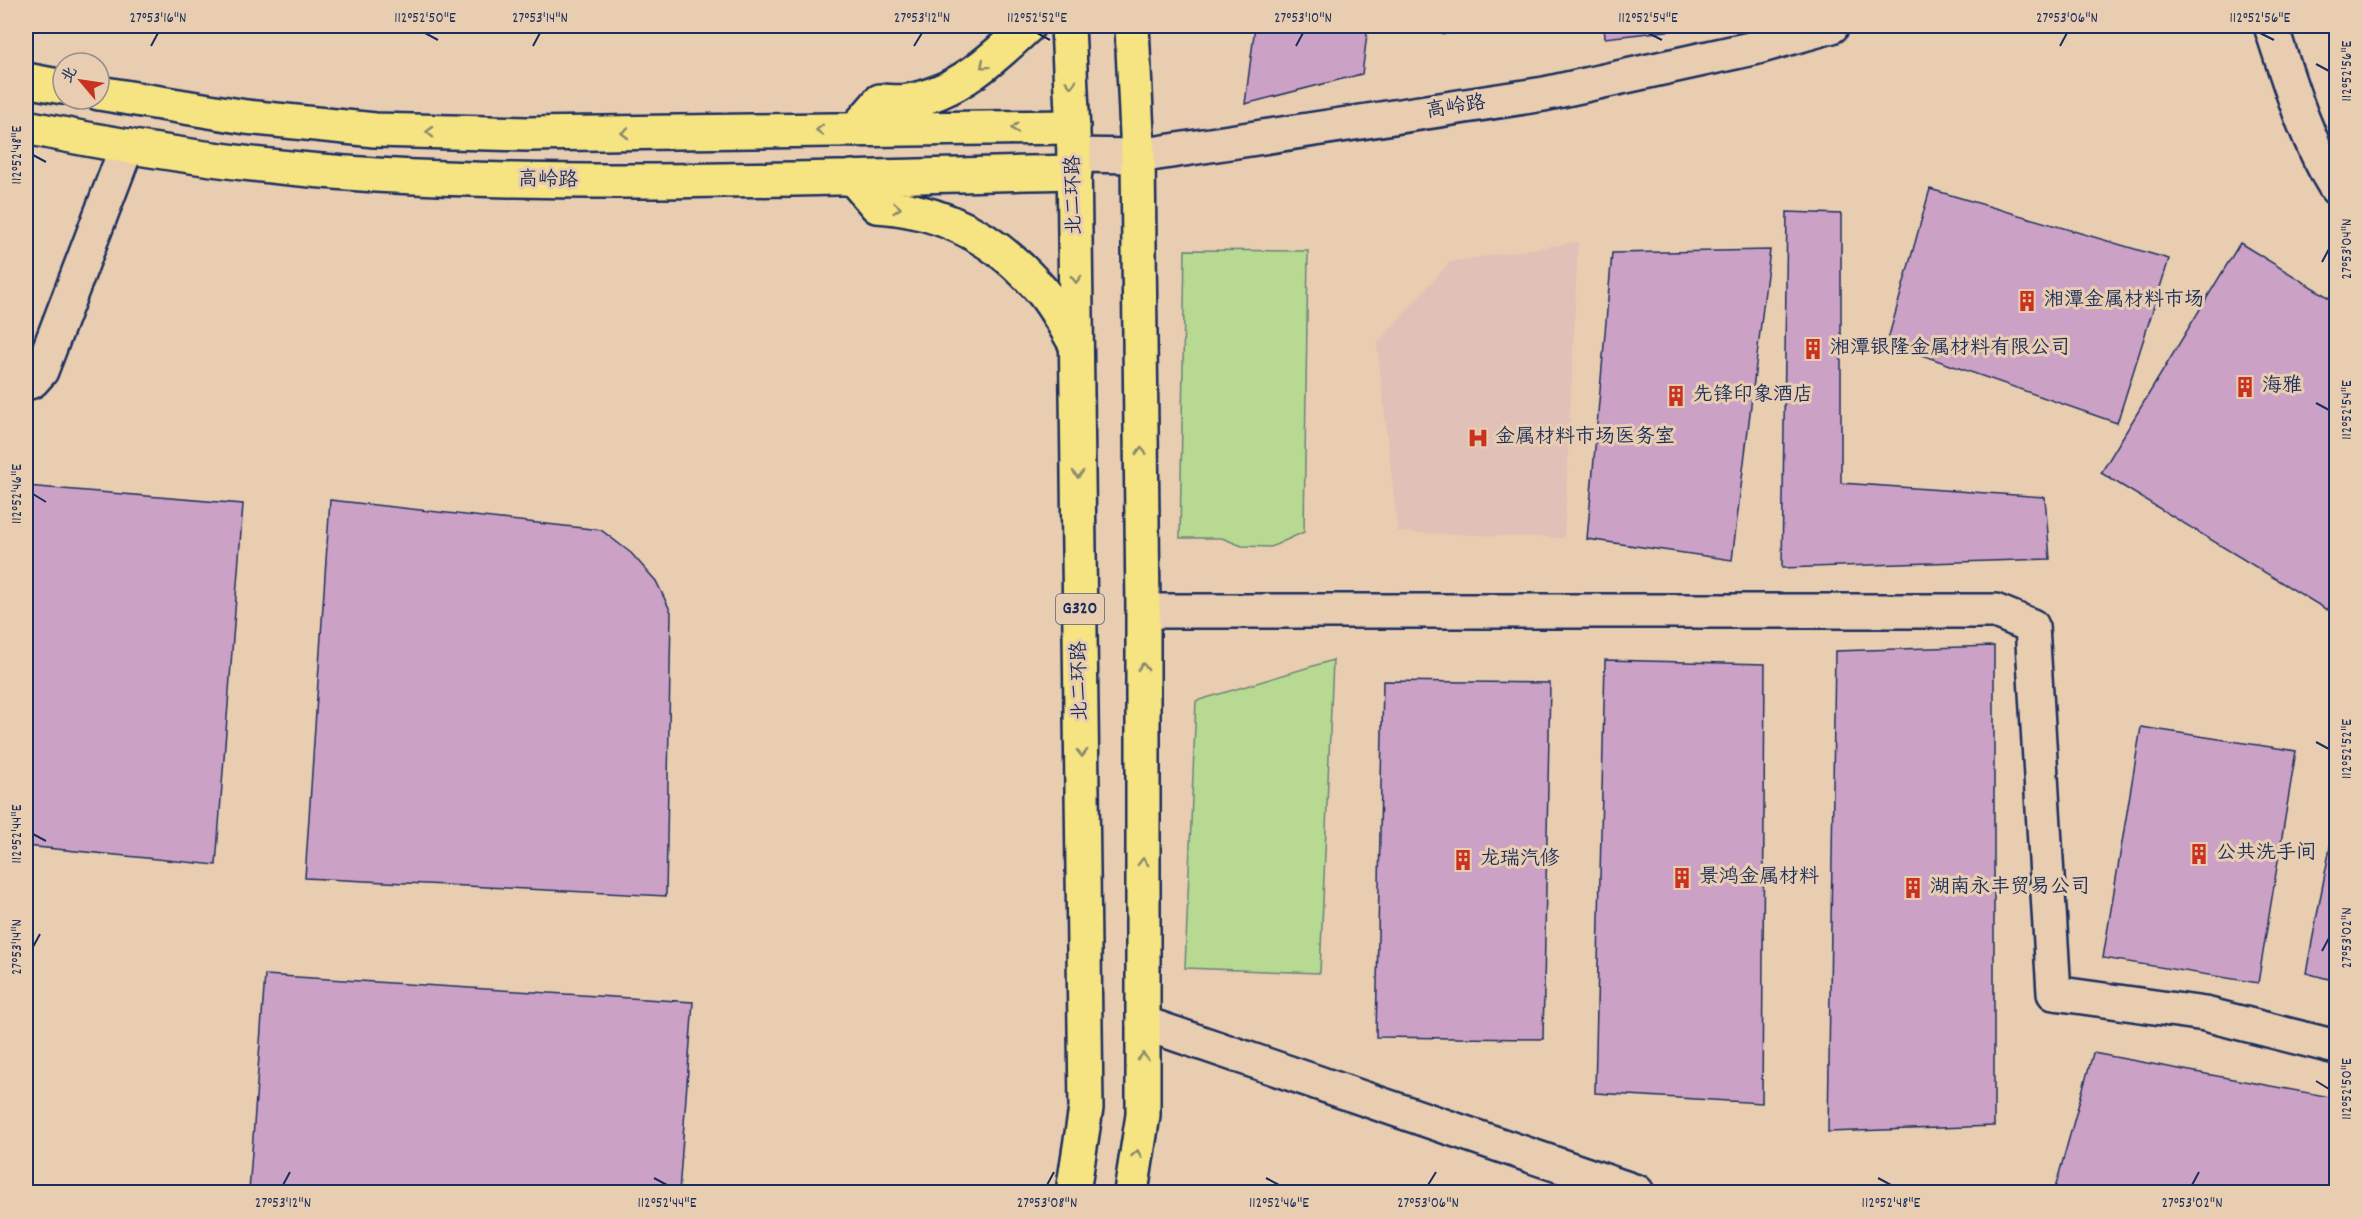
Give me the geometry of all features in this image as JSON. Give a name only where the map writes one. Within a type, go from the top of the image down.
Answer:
[{"type":"main road","points":[[855,130],[880,101],[908,101],[939,92],[973,74],[1028,26]]},
{"type":"main road","name":"北二环路","points":[[1068,26],[1074,151],[1086,1108],[1073,1192]]},
{"type":"main road","points":[[1131,1192],[1143,1115],[1143,611],[1138,156],[1132,26]]},
{"type":"main road","points":[[26,80],[51,85]]},
{"type":"main road","points":[[111,95],[246,117],[375,130],[526,134],[855,130],[1074,151]]},
{"type":"main road","name":"高岭路","points":[[26,127],[127,146],[308,170],[440,178],[631,182],[852,177],[1074,151]]},
{"type":"main road","points":[[852,177],[877,206],[915,210],[943,219],[964,228],[1002,253],[1042,291],[1077,345]]},
{"type":"street","name":"高岭路","points":[[1074,151],[1138,156],[1544,94],[1743,50],[1832,26]]},
{"type":"street","points":[[2271,26],[2302,121],[2326,171],[2337,188]]},
{"type":"street","points":[[26,383],[32,381],[41,371],[127,146]]},
{"type":"street","points":[[1143,611],[1995,611],[2032,626],[2054,993],[2205,1014],[2337,1047]]},
{"type":"street","points":[[1143,1023],[1637,1192]]},
{"type":"shaded area","name":"金属材料市场医务室","points":[[1578,242],[1564,538],[1398,532],[1377,344],[1450,262]]},
{"type":"green space","points":[[1185,250],[1308,251],[1304,532],[1271,547],[1242,546],[1222,538],[1180,538]]},
{"type":"green space","points":[[1333,660],[1320,973],[1185,968],[1196,701]]},
{"type":"building","points":[[1255,26],[1368,26],[1362,74],[1245,104]]},
{"type":"building","points":[[1443,26],[1531,26],[1443,34]]},
{"type":"building","points":[[1604,26],[1702,26],[1702,27],[1605,38]]},
{"type":"building","name":"湘潭金属材料市场","points":[[1930,189],[2169,259],[2117,423],[1887,343]]},
{"type":"building","name":"湘潭银隆金属材料有限公司","points":[[1787,212],[1841,214],[1841,483],[2045,497],[2050,559],[1782,568]]},
{"type":"building","name":"海雅","points":[[2240,243],[2336,302],[2336,592],[2327,610],[2101,473]]},
{"type":"building","name":"先锋印象酒店","points":[[1770,250],[1732,560],[1587,539],[1612,253]]},
{"type":"building","points":[[26,486],[243,504],[216,865],[26,846]]},
{"type":"building","points":[[330,500],[601,530],[631,553],[656,581],[671,612],[666,896],[305,878]]},
{"type":"building","name":"湖南永丰贸易公司","points":[[1994,646],[1994,1126],[1828,1132],[1835,651]]},
{"type":"building","name":"景鸿金属材料","points":[[1605,660],[1765,664],[1762,1103],[1595,1093]]},
{"type":"building","name":"龙瑞汽修","points":[[1383,681],[1550,683],[1543,1039],[1376,1037]]},
{"type":"building","name":"公共洗手间","points":[[2141,727],[2296,751],[2258,983],[2103,958]]},
{"type":"building","points":[[2336,816],[2336,981],[2306,973]]},
{"type":"building","points":[[265,975],[693,1002],[679,1192],[249,1192]]},
{"type":"building","points":[[2093,1053],[2336,1098],[2336,1192],[2054,1192]]},
{"type":"place","name":"湘潭金属材料市场","points":[[2027,301]]},
{"type":"place","name":"湘潭银隆金属材料有限公司","points":[[1813,349]]},
{"type":"place","name":"海雅","points":[[2245,387]]},
{"type":"place","name":"先锋印象酒店","points":[[1676,396]]},
{"type":"place","name":"金属材料市场医务室","points":[[1478,438]]},
{"type":"place","name":"公共洗手间","points":[[2199,854]]},
{"type":"place","name":"龙瑞汽修","points":[[1463,860]]},
{"type":"place","name":"景鸿金属材料","points":[[1682,878]]},
{"type":"place","name":"湖南永丰贸易公司","points":[[1913,888]]}]
